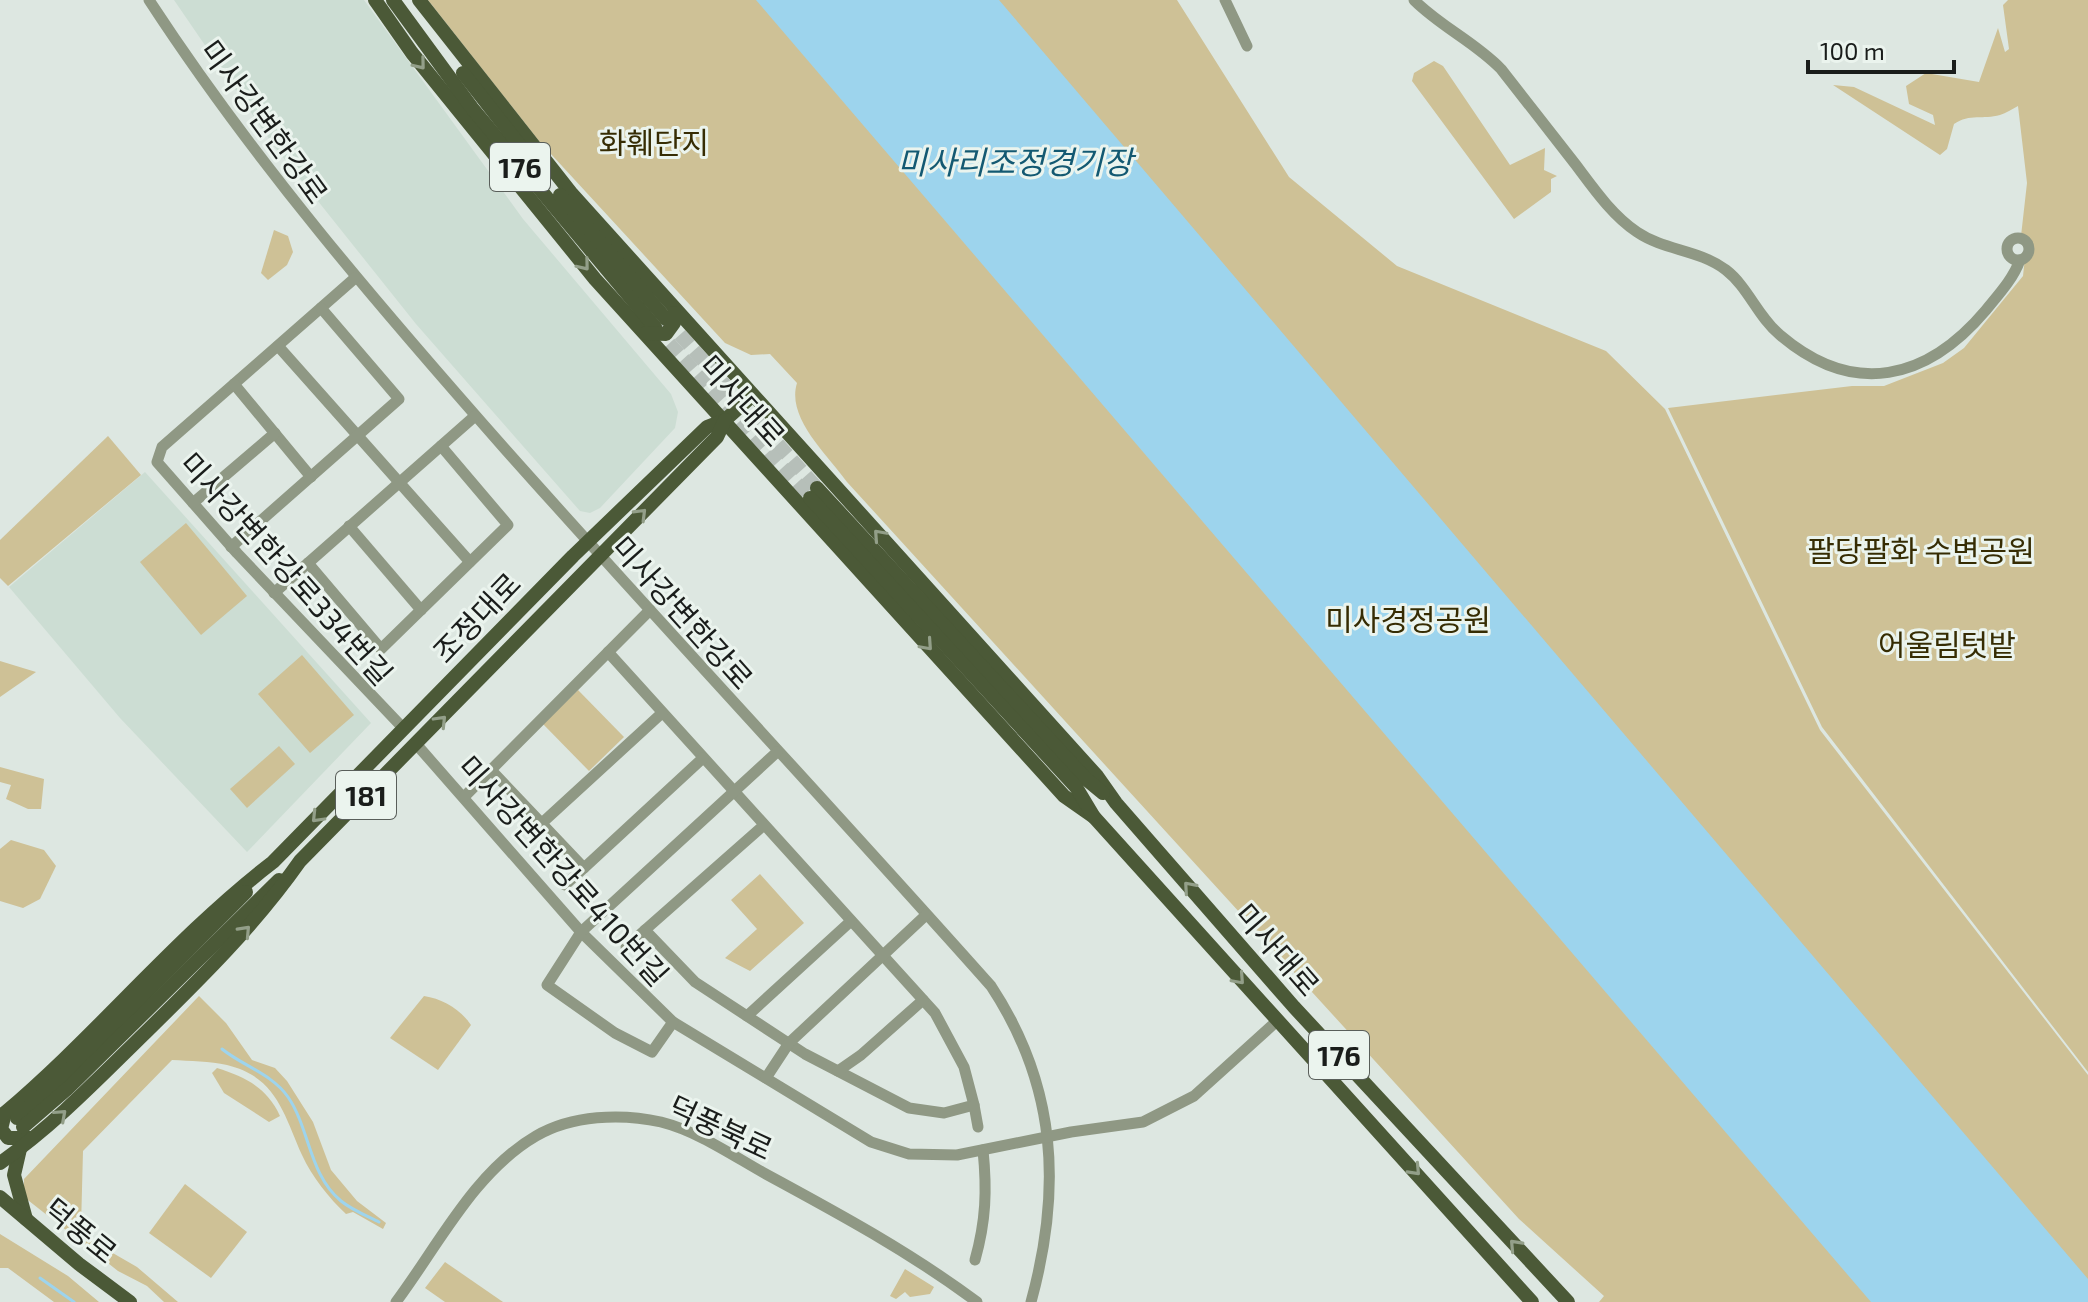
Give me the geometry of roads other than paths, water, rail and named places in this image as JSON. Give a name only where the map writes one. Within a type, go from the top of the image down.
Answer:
[{"type":"main road","name":"미사대로","points":[[375,0],[414,56],[595,279],[656,327]]},
{"type":"main road","name":"미사대로","points":[[393,0],[472,108],[656,327]]},
{"type":"main road","name":"미사대로","points":[[411,0],[480,97],[725,420],[1064,796],[1094,817]]},
{"type":"main road","name":"미사대로","points":[[419,0],[572,194],[1097,776],[1116,803],[1294,1007],[1568,1302]]},
{"type":"main road","points":[[656,327],[666,334],[674,323],[671,303]]},
{"type":"main road","name":"조정대로","points":[[11,1119],[217,905],[273,862],[587,541],[707,427],[725,420],[752,396]]},
{"type":"main road","name":"조정대로","points":[[11,1119],[67,1089],[300,861],[717,437],[725,420]]},
{"type":"main road","name":"미사대로","points":[[1116,803],[1086,779],[814,493],[1076,787],[1094,817],[1532,1302]]},
{"type":"main road","name":"조정대로","points":[[0,1163],[37,1137],[212,968],[267,908],[300,861]]},
{"type":"main road","points":[[11,1119],[1,1129],[8,1138],[14,1141],[37,1137]]},
{"type":"main road","points":[[14,1212],[20,1149]]},
{"type":"main road","name":"덕풍로","points":[[0,1197],[14,1212],[130,1302]]},
{"type":"street","name":"미사강변한강로","points":[[149,0],[258,158],[355,278],[587,541],[991,986],[1017,1029],[1040,1097],[1048,1136],[1047,1241],[1031,1302]]},
{"type":"street","points":[[1225,0],[1247,46]]},
{"type":"street","points":[[1414,0],[1428,14],[1483,50],[1501,69],[1624,223],[1650,240],[1699,254],[1723,268],[1780,336],[1830,366],[1856,373],[1890,372],[1940,354],[1961,339],[2008,283],[2020,260]]},
{"type":"street","name":"미사강변한강로334번길","points":[[355,278],[159,452],[157,462],[231,547],[404,729]]},
{"type":"street","points":[[231,547],[399,399],[321,308]]},
{"type":"street","points":[[278,346],[470,562]]},
{"type":"street","points":[[234,384],[311,477]]},
{"type":"street","points":[[274,593],[475,416]]},
{"type":"street","points":[[193,503],[275,433]]},
{"type":"street","points":[[308,563],[381,649],[508,525],[441,446]]},
{"type":"street","points":[[349,526],[421,610]]},
{"type":"street","points":[[465,796],[650,610]]},
{"type":"street","points":[[608,652],[923,1000],[946,1030],[964,1067],[978,1127]]},
{"type":"street","points":[[542,823],[662,713]]},
{"type":"street","name":"미사강변한강로410번길","points":[[417,745],[465,796],[581,932],[673,1022],[871,1142],[890,1149],[930,1156],[983,1150],[1048,1136],[1143,1122],[1194,1096],[1277,1021]]},
{"type":"street","points":[[673,1022],[652,1052],[615,1033],[547,985],[581,932],[777,752]]},
{"type":"street","points":[[565,885],[703,758]]},
{"type":"street","points":[[492,771],[584,868]]},
{"type":"street","points":[[626,947],[764,825]]},
{"type":"street","points":[[766,1078],[789,1043],[926,915]]},
{"type":"street","points":[[747,1016],[851,921]]},
{"type":"street","points":[[645,930],[695,982],[838,1071],[909,1108],[944,1113],[974,1105]]},
{"type":"street","points":[[838,1071],[861,1055],[923,1000]]},
{"type":"street","name":"덕풍북로","points":[[396,1302],[466,1203],[516,1150],[537,1135],[568,1123],[619,1117],[661,1122],[718,1147],[909,1254],[977,1302]]},
{"type":"street","points":[[975,1260],[985,1224],[987,1191],[983,1150]]},
{"type":"water","name":"미사리조정경기장","points":[[756,0],[999,0],[2088,1279],[2088,1302],[1871,1302]]},
{"type":"waterway","points":[[222,1049],[281,1089],[295,1110],[316,1165],[330,1190],[350,1207],[379,1222]]},
{"type":"waterway","points":[[40,1278],[74,1302]]},
{"type":"tunnel","points":[[666,319],[817,488]]},
{"type":"tunnel","points":[[655,328],[810,498]]},
{"type":"park label","name":"화훼단지","points":[[654,142]]},
{"type":"park label","name":"팔당팔화 수변공원","points":[[1921,550]]},
{"type":"park label","name":"미사경정공원","points":[[1408,619]]},
{"type":"park label","name":"어울림텃밭","points":[[1947,644]]}]
